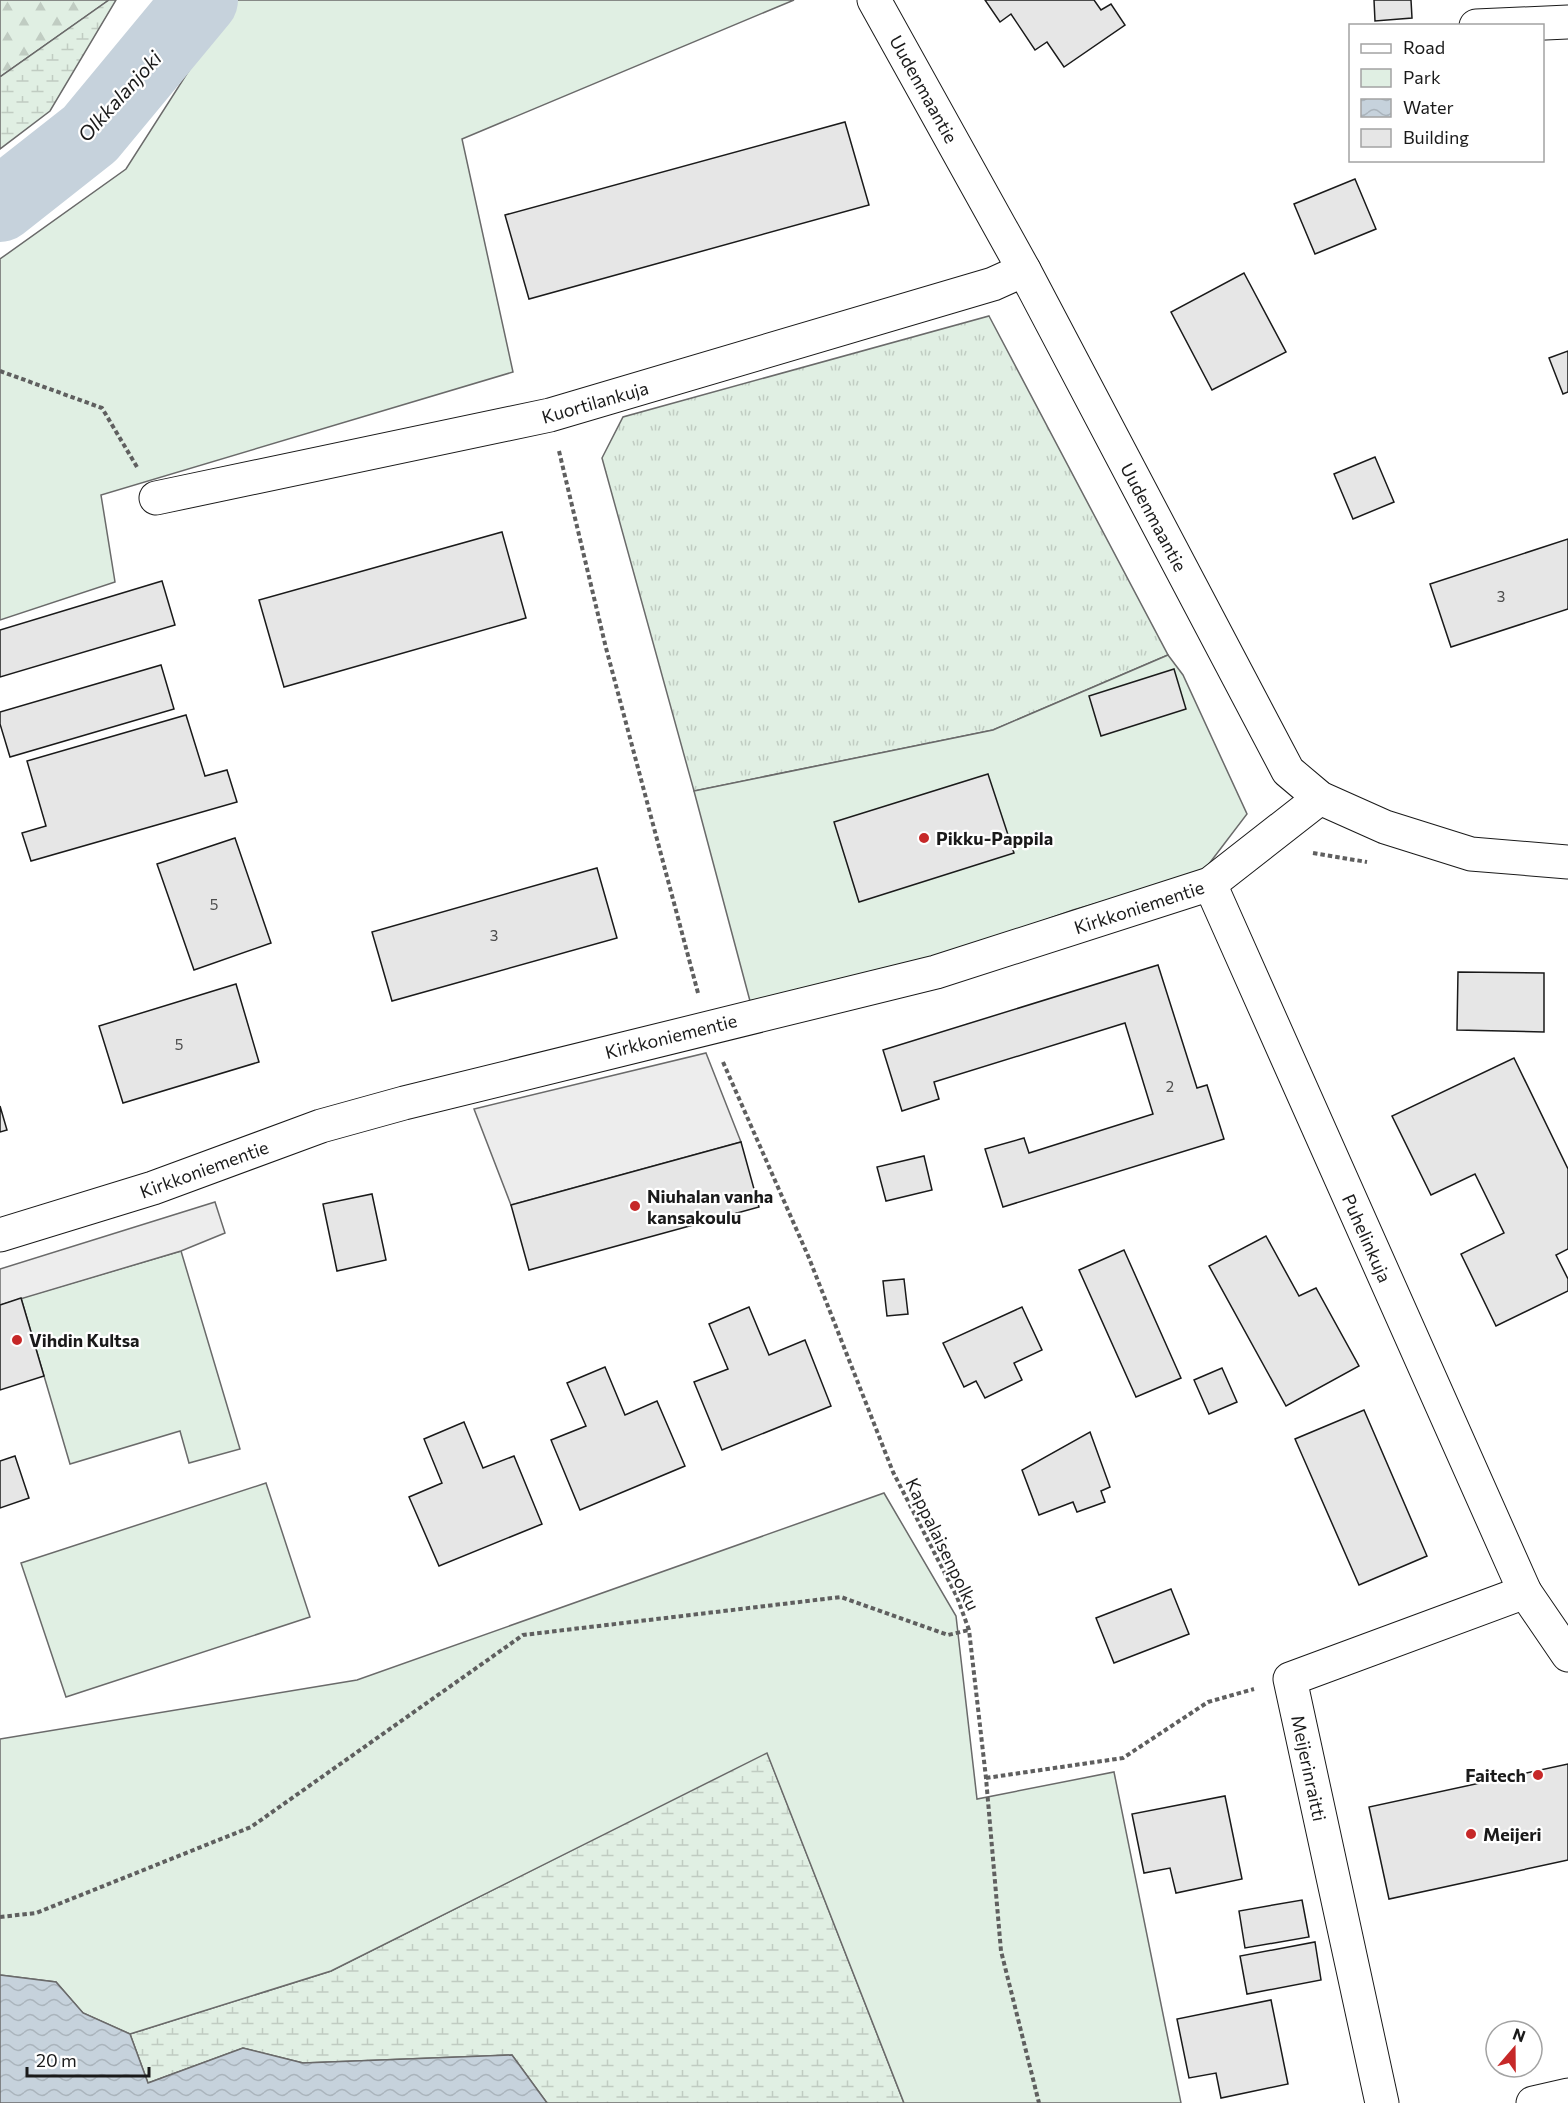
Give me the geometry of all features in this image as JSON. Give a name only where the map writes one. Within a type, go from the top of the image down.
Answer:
[{"type":"street","name":"Uudenmaantie","points":[[874,0],[1024,270],[1288,771],[1320,798],[1385,827],[1471,854],[1568,862]]},
{"type":"street","points":[[1522,24],[1568,22]]},
{"type":"street","name":"Kuortilankuja","points":[[156,498],[550,416],[993,284],[1024,270]]},
{"type":"street","name":"Kirkkoniementie","points":[[0,1234],[153,1188],[332,1123],[708,1027],[936,972],[1210,884],[1320,798]]},
{"type":"street","name":"Puhelinkuja","points":[[1210,884],[1525,1592],[1568,1655]]},
{"type":"street","points":[[1290,1679],[1525,1592]]},
{"type":"street","name":"Meijerinraitti","points":[[1290,1679],[1382,2103]]},
{"type":"street","points":[[1533,2103],[1568,2094]]},
{"type":"path","points":[[0,371],[102,408],[156,498]]},
{"type":"path","name":"Kappalaisenpolku","points":[[550,416],[606,648],[708,1027],[809,1258],[893,1472],[957,1597],[969,1630],[986,1778],[1001,1951],[1039,2103]]},
{"type":"path","points":[[0,1917],[36,1913],[251,1827],[523,1635],[841,1597],[948,1635],[969,1630]]},
{"type":"path","points":[[986,1778],[1123,1758],[1208,1702],[1290,1679]]},
{"type":"green space","points":[[0,0],[109,0],[0,77]]},
{"type":"green space","points":[[109,0],[116,0],[50,111],[0,149],[0,77]]},
{"type":"green space","points":[[234,0],[794,0],[462,139],[513,372],[101,495],[115,582],[0,620],[0,259],[126,169]]},
{"type":"green space","points":[[989,316],[1168,655],[993,730],[694,791],[602,458],[623,417]]},
{"type":"green space","points":[[1168,655],[1183,675],[1247,814],[1202,873],[1073,910],[930,961],[750,1001],[694,791],[993,730]]},
{"type":"green space","points":[[181,1251],[240,1449],[189,1463],[180,1431],[70,1464],[21,1298]]},
{"type":"green space","points":[[266,1483],[310,1617],[66,1697],[21,1563]]},
{"type":"green space","points":[[884,1493],[956,1616],[977,1799],[1114,1772],[1181,2103],[904,2103],[767,1753],[331,1971],[130,2034],[83,2013],[56,1982],[0,1975],[0,1739],[357,1680]]},
{"type":"green space","points":[[767,1752],[904,2103],[547,2103],[512,2055],[303,2063],[243,2048],[148,2083],[130,2034],[331,1971]]},
{"type":"shaded area","points":[[706,1053],[741,1142],[511,1205],[474,1109]]},
{"type":"shaded area","points":[[215,1202],[225,1233],[181,1251],[0,1305],[0,1269]]},
{"type":"water","points":[[0,1975],[56,1982],[83,2013],[130,2034],[148,2083],[243,2048],[303,2063],[512,2055],[547,2103],[0,2103]]},
{"type":"building","points":[[985,0],[1094,0],[1101,10],[1111,4],[1125,25],[1064,67],[1047,42],[1035,50],[1011,14],[1000,22]]},
{"type":"building","points":[[1374,0],[1411,0],[1412,18],[1375,21]]},
{"type":"building","points":[[845,122],[869,205],[529,299],[505,215]]},
{"type":"building","points":[[1355,179],[1376,229],[1315,254],[1294,204]]},
{"type":"building","points":[[1244,273],[1286,352],[1212,390],[1171,312]]},
{"type":"building","points":[[1568,351],[1568,392],[1563,394],[1549,358]]},
{"type":"building","points":[[1375,457],[1394,502],[1353,519],[1334,474]]},
{"type":"building","points":[[502,532],[526,618],[284,687],[259,600]]},
{"type":"building","points":[[1568,539],[1568,609],[1451,647],[1430,584]]},
{"type":"building","points":[[162,581],[175,625],[0,677],[0,630]]},
{"type":"building","points":[[161,665],[174,709],[10,757],[0,724],[0,712]]},
{"type":"building","points":[[1174,669],[1186,709],[1101,736],[1089,696]]},
{"type":"building","points":[[186,715],[205,776],[227,770],[237,802],[31,861],[22,833],[46,826],[27,761]]},
{"type":"building","name":"Pikku-Pappila","points":[[988,774],[1014,853],[859,902],[834,822]]},
{"type":"building","points":[[235,838],[271,943],[194,970],[157,864]]},
{"type":"building","points":[[597,868],[617,938],[392,1001],[372,932]]},
{"type":"building","points":[[1158,965],[1197,1088],[1207,1085],[1224,1139],[1003,1207],[985,1149],[1024,1138],[1029,1153],[1153,1114],[1125,1023],[934,1082],[939,1099],[902,1111],[883,1050]]},
{"type":"building","points":[[1458,972],[1544,973],[1544,1032],[1457,1030]]},
{"type":"building","points":[[236,984],[259,1062],[123,1103],[99,1026]]},
{"type":"building","points":[[1514,1058],[1568,1169],[1568,1249],[1556,1255],[1568,1279],[1568,1291],[1496,1326],[1461,1254],[1504,1233],[1475,1174],[1431,1195],[1392,1116]]},
{"type":"building","points":[[0,1106],[7,1130],[0,1132]]},
{"type":"building","name":"Niuhalan vanha kansakoulu","points":[[741,1142],[759,1207],[529,1270],[511,1205]]},
{"type":"building","points":[[924,1156],[932,1190],[886,1201],[877,1167]]},
{"type":"building","points":[[372,1194],[386,1260],[337,1271],[323,1204]]},
{"type":"building","points":[[1266,1236],[1299,1296],[1316,1288],[1359,1366],[1286,1406],[1209,1266]]},
{"type":"building","points":[[1124,1250],[1181,1378],[1136,1397],[1079,1270]]},
{"type":"building","points":[[904,1279],[908,1314],[887,1316],[883,1281]]},
{"type":"building","name":"Vihdin Kultsa","points":[[21,1298],[44,1376],[0,1390],[0,1305]]},
{"type":"building","points":[[749,1307],[769,1355],[805,1340],[831,1406],[722,1450],[694,1382],[728,1369],[709,1324]]},
{"type":"building","points":[[1022,1307],[1042,1350],[1014,1363],[1022,1380],[985,1398],[976,1381],[964,1387],[943,1343]]},
{"type":"building","points":[[605,1367],[625,1415],[657,1401],[685,1466],[580,1510],[551,1440],[586,1426],[567,1383]]},
{"type":"building","points":[[1222,1368],[1237,1402],[1209,1414],[1194,1380]]},
{"type":"building","points":[[1364,1410],[1427,1556],[1359,1585],[1295,1439]]},
{"type":"building","points":[[464,1422],[483,1468],[514,1456],[542,1524],[439,1566],[409,1497],[442,1483],[424,1439]]},
{"type":"building","points":[[1090,1432],[1110,1487],[1101,1491],[1105,1502],[1077,1512],[1073,1502],[1039,1515],[1022,1470]]},
{"type":"building","points":[[15,1456],[29,1498],[0,1508],[0,1461]]},
{"type":"building","points":[[1171,1589],[1189,1634],[1114,1663],[1096,1618]]},
{"type":"building","name":"Meijeri","points":[[1568,1764],[1568,1860],[1389,1899],[1369,1807]]},
{"type":"building","points":[[1225,1796],[1242,1879],[1176,1893],[1170,1868],[1144,1873],[1132,1814]]},
{"type":"building","points":[[1302,1900],[1309,1937],[1245,1948],[1239,1911]]},
{"type":"building","points":[[1315,1942],[1321,1980],[1247,1994],[1240,1956]]},
{"type":"building","points":[[1271,2000],[1288,2084],[1221,2098],[1216,2073],[1189,2078],[1177,2019]]},
{"type":"waterway","name":"Olkkalanjoki","points":[[0,205],[90,134],[201,0]]},
{"type":"place","name":"Pikku-Pappila","points":[[924,838]]},
{"type":"place","name":"Niuhalan vanha kansakoulu","points":[[635,1206]]},
{"type":"place","name":"Vihdin Kultsa","points":[[17,1340]]},
{"type":"place","name":"Faitech","points":[[1538,1775]]},
{"type":"place","name":"Meijeri","points":[[1471,1834]]}]
